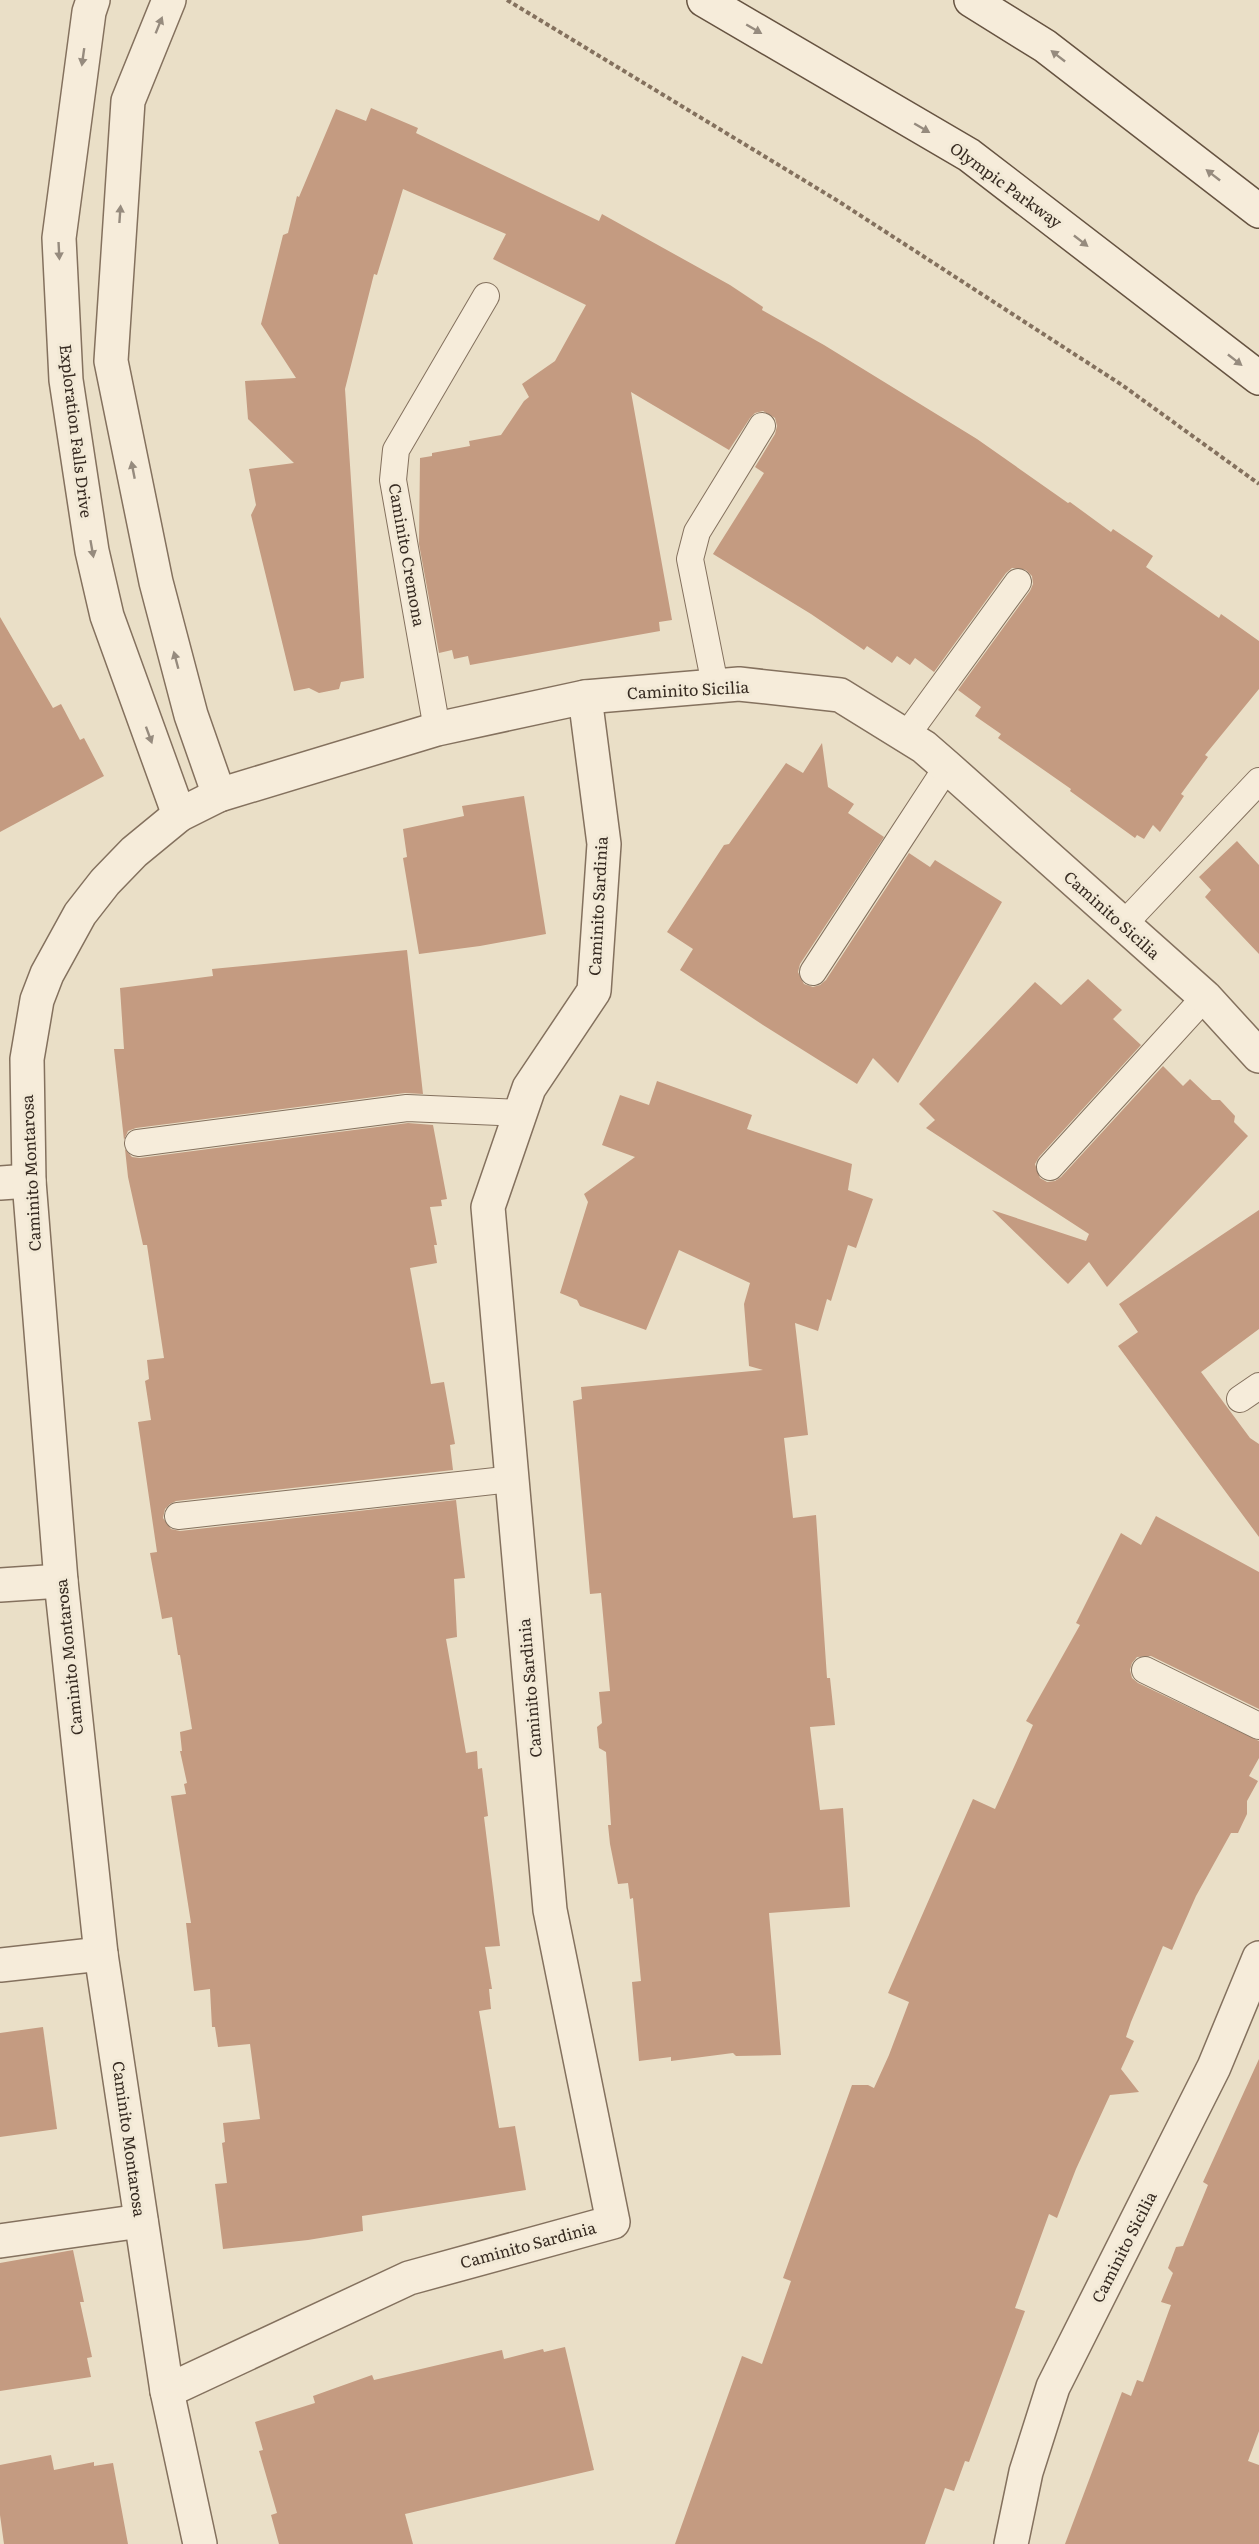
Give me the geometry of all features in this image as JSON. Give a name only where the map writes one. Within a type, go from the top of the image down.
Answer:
[{"type":"street","name":"Exploration Falls Drive","points":[[93,0],[76,102],[59,238],[66,380],[92,551],[107,616],[179,815]]},
{"type":"street","points":[[169,0],[128,101],[111,361],[156,582],[191,715],[219,795]]},
{"type":"street","name":"Olympic Parkway","points":[[704,0],[969,155],[1259,378]]},
{"type":"street","points":[[971,0],[1045,46],[1259,211]]},
{"type":"street","name":"Caminito Sicilia","points":[[179,815],[219,795],[437,729],[585,697],[738,684],[840,695],[906,736],[947,767],[1205,997],[1259,1056]]},
{"type":"street","name":"Caminito Sardinia","points":[[167,2391],[409,2278],[613,2222],[550,1910],[488,1207],[529,1088],[594,991],[604,844],[585,697]]},
{"type":"street","name":"Caminito Montarosa","points":[[179,815],[134,852],[105,882],[80,914],[46,975],[37,1000],[27,1059],[15,1182],[101,1954],[167,2391],[200,2544]]},
{"type":"street","points":[[0,1585],[61,1581]]},
{"type":"street","points":[[0,1965],[101,1954]]},
{"type":"street","name":"Caminito Sicilia","points":[[1011,2544],[1026,2472],[1053,2387],[1214,2067],[1259,1958]]},
{"type":"street","points":[[0,2241],[141,2221]]},
{"type":"lane","name":"Caminito Cremona","points":[[437,729],[393,480],[396,450],[486,296]]},
{"type":"lane","points":[[715,686],[690,559],[697,532],[762,426]]},
{"type":"lane","points":[[906,736],[1018,582]]},
{"type":"lane","points":[[813,972],[947,767]]},
{"type":"lane","points":[[1123,925],[1259,781]]},
{"type":"lane","points":[[1050,1167],[1205,997]]},
{"type":"lane","points":[[138,1143],[407,1108],[520,1113]]},
{"type":"lane","points":[[178,1516],[512,1479]]},
{"type":"lane","points":[[1145,1670],[1259,1725]]},
{"type":"path","points":[[507,0],[838,201],[1122,386],[1259,484]]},
{"type":"building","points":[[371,108],[418,128],[416,133],[599,221],[602,214],[730,285],[763,307],[762,310],[824,345],[977,439],[1111,532],[1113,529],[1153,556],[1146,567],[1219,618],[1221,614],[1259,641],[1259,689],[1205,755],[1208,757],[1181,794],[1184,796],[1160,832],[1153,825],[1144,839],[1137,835],[1135,838],[1070,791],[1071,789],[998,738],[1001,734],[975,716],[981,707],[958,690],[1030,591],[1033,584],[1032,576],[1026,570],[1012,568],[1006,573],[934,672],[915,658],[910,665],[897,656],[892,663],[867,646],[864,650],[811,614],[713,554],[764,473],[755,467],[775,434],[777,426],[775,418],[763,411],[755,413],[750,418],[729,450],[631,392],[672,620],[659,622],[660,631],[470,665],[468,656],[454,659],[452,650],[439,653],[419,544],[420,458],[432,456],[432,453],[470,446],[469,441],[501,435],[529,397],[522,384],[555,361],[586,305],[493,259],[506,234],[403,189],[377,275],[374,274],[345,389],[364,678],[341,682],[339,689],[319,693],[309,688],[294,691],[251,515],[256,505],[249,469],[294,463],[248,419],[245,381],[296,378],[261,324],[283,235],[288,233],[297,196],[299,197],[336,109],[366,121]]},
{"type":"building","points":[[0,617],[53,708],[61,704],[80,740],[84,738],[104,776],[0,832]]},
{"type":"building","points":[[822,743],[828,787],[854,804],[848,813],[884,837],[800,964],[798,972],[804,984],[813,987],[826,980],[909,853],[930,867],[935,860],[1002,902],[898,1083],[873,1058],[857,1084],[763,1025],[680,970],[693,949],[667,932],[724,845],[729,844],[786,763],[803,773]]},
{"type":"building","points":[[524,796],[546,934],[419,954],[403,858],[407,857],[403,829],[464,816],[462,806]]},
{"type":"building","points":[[1237,841],[1259,865],[1259,954],[1205,897],[1211,890],[1199,877]]},
{"type":"building","points":[[407,950],[423,1094],[405,1093],[136,1128],[128,1131],[124,1140],[114,1049],[124,1049],[120,988],[213,976],[212,969]]},
{"type":"building","points":[[1088,979],[1122,1010],[1113,1019],[1141,1045],[1039,1157],[1035,1164],[1040,1178],[1047,1182],[1061,1177],[1163,1066],[1183,1086],[1190,1079],[1212,1100],[1220,1100],[1235,1116],[1234,1122],[1248,1136],[1107,1287],[1089,1262],[1068,1284],[992,1210],[1086,1241],[1089,1234],[926,1128],[935,1120],[919,1104],[1035,982],[1061,1005]]},
{"type":"building","points":[[657,1081],[752,1115],[747,1129],[852,1164],[848,1190],[873,1199],[856,1248],[848,1245],[831,1301],[827,1299],[818,1331],[795,1323],[808,1435],[784,1438],[793,1518],[816,1515],[827,1678],[830,1678],[835,1725],[810,1727],[820,1810],[843,1808],[850,1907],[769,1913],[781,2055],[736,2056],[733,2053],[671,2061],[671,2057],[639,2061],[632,1982],[641,1981],[633,1898],[630,1899],[628,1883],[618,1884],[610,1844],[608,1825],[611,1825],[606,1752],[599,1748],[597,1727],[602,1723],[599,1692],[610,1691],[601,1593],[590,1594],[573,1401],[582,1399],[581,1387],[763,1370],[749,1366],[744,1304],[750,1283],[679,1250],[646,1330],[580,1306],[577,1300],[560,1293],[588,1202],[584,1194],[635,1157],[602,1145],[620,1095],[649,1105]]},
{"type":"building","points":[[408,1123],[433,1125],[447,1199],[441,1200],[442,1206],[430,1207],[437,1245],[434,1245],[437,1263],[410,1268],[431,1384],[444,1382],[455,1444],[450,1445],[453,1470],[176,1501],[165,1509],[163,1518],[171,1529],[180,1531],[456,1500],[465,1578],[454,1579],[457,1637],[446,1639],[466,1753],[477,1751],[478,1769],[482,1768],[488,1816],[484,1817],[500,1946],[485,1947],[492,1989],[489,1989],[491,2009],[479,2011],[499,2128],[515,2126],[526,2190],[362,2216],[363,2231],[308,2240],[223,2249],[215,2184],[227,2183],[222,2143],[225,2142],[223,2123],[260,2119],[250,2044],[218,2047],[215,2027],[212,2027],[210,1989],[194,1991],[186,1923],[191,1923],[171,1796],[186,1794],[184,1784],[187,1783],[180,1751],[182,1751],[180,1732],[192,1729],[172,1617],[162,1619],[150,1553],[157,1552],[138,1422],[151,1420],[145,1381],[149,1379],[147,1360],[164,1358],[147,1245],[143,1245],[128,1177],[125,1149],[132,1157],[140,1158]]},
{"type":"building","points":[[1259,1210],[1259,1329],[1201,1372],[1250,1438],[1259,1444],[1259,1537],[1118,1346],[1138,1332],[1119,1304]]},
{"type":"building","points":[[1156,1516],[1259,1572],[1259,1709],[1151,1656],[1137,1657],[1130,1670],[1132,1678],[1138,1683],[1259,1741],[1259,1758],[1249,1776],[1258,1781],[1247,1801],[1247,1814],[1238,1833],[1231,1833],[1196,1896],[1172,1950],[1163,1946],[1131,2022],[1126,2037],[1134,2041],[1121,2069],[1139,2092],[1110,2095],[1076,2169],[1057,2218],[1049,2214],[1015,2308],[1025,2311],[969,2462],[965,2461],[954,2491],[945,2488],[925,2544],[675,2544],[742,2356],[762,2364],[791,2281],[783,2278],[852,2085],[868,2085],[874,2088],[889,2055],[909,2002],[888,1993],[973,1799],[995,1809],[1033,1725],[1026,1721],[1080,1625],[1076,1623],[1121,1533],[1141,1545]]},
{"type":"building","points":[[43,2027],[57,2129],[0,2137],[0,2033]]},
{"type":"building","points":[[1259,2059],[1259,2431],[1248,2461],[1259,2465],[1259,2544],[1065,2544],[1122,2392],[1131,2396],[1137,2380],[1143,2382],[1171,2305],[1161,2302],[1173,2273],[1168,2268],[1176,2247],[1183,2246],[1208,2185],[1203,2182]]},
{"type":"building","points":[[73,2250],[84,2302],[80,2302],[92,2357],[87,2358],[91,2377],[0,2391],[0,2263]]},
{"type":"building","points":[[565,2347],[594,2470],[405,2514],[413,2544],[279,2544],[271,2515],[277,2513],[259,2451],[263,2450],[255,2422],[315,2403],[313,2396],[372,2375],[374,2380],[502,2350],[504,2359],[543,2349],[544,2352]]},
{"type":"building","points":[[51,2455],[54,2470],[94,2462],[94,2466],[113,2463],[128,2544],[4,2544],[0,2515],[0,2465]]}]
